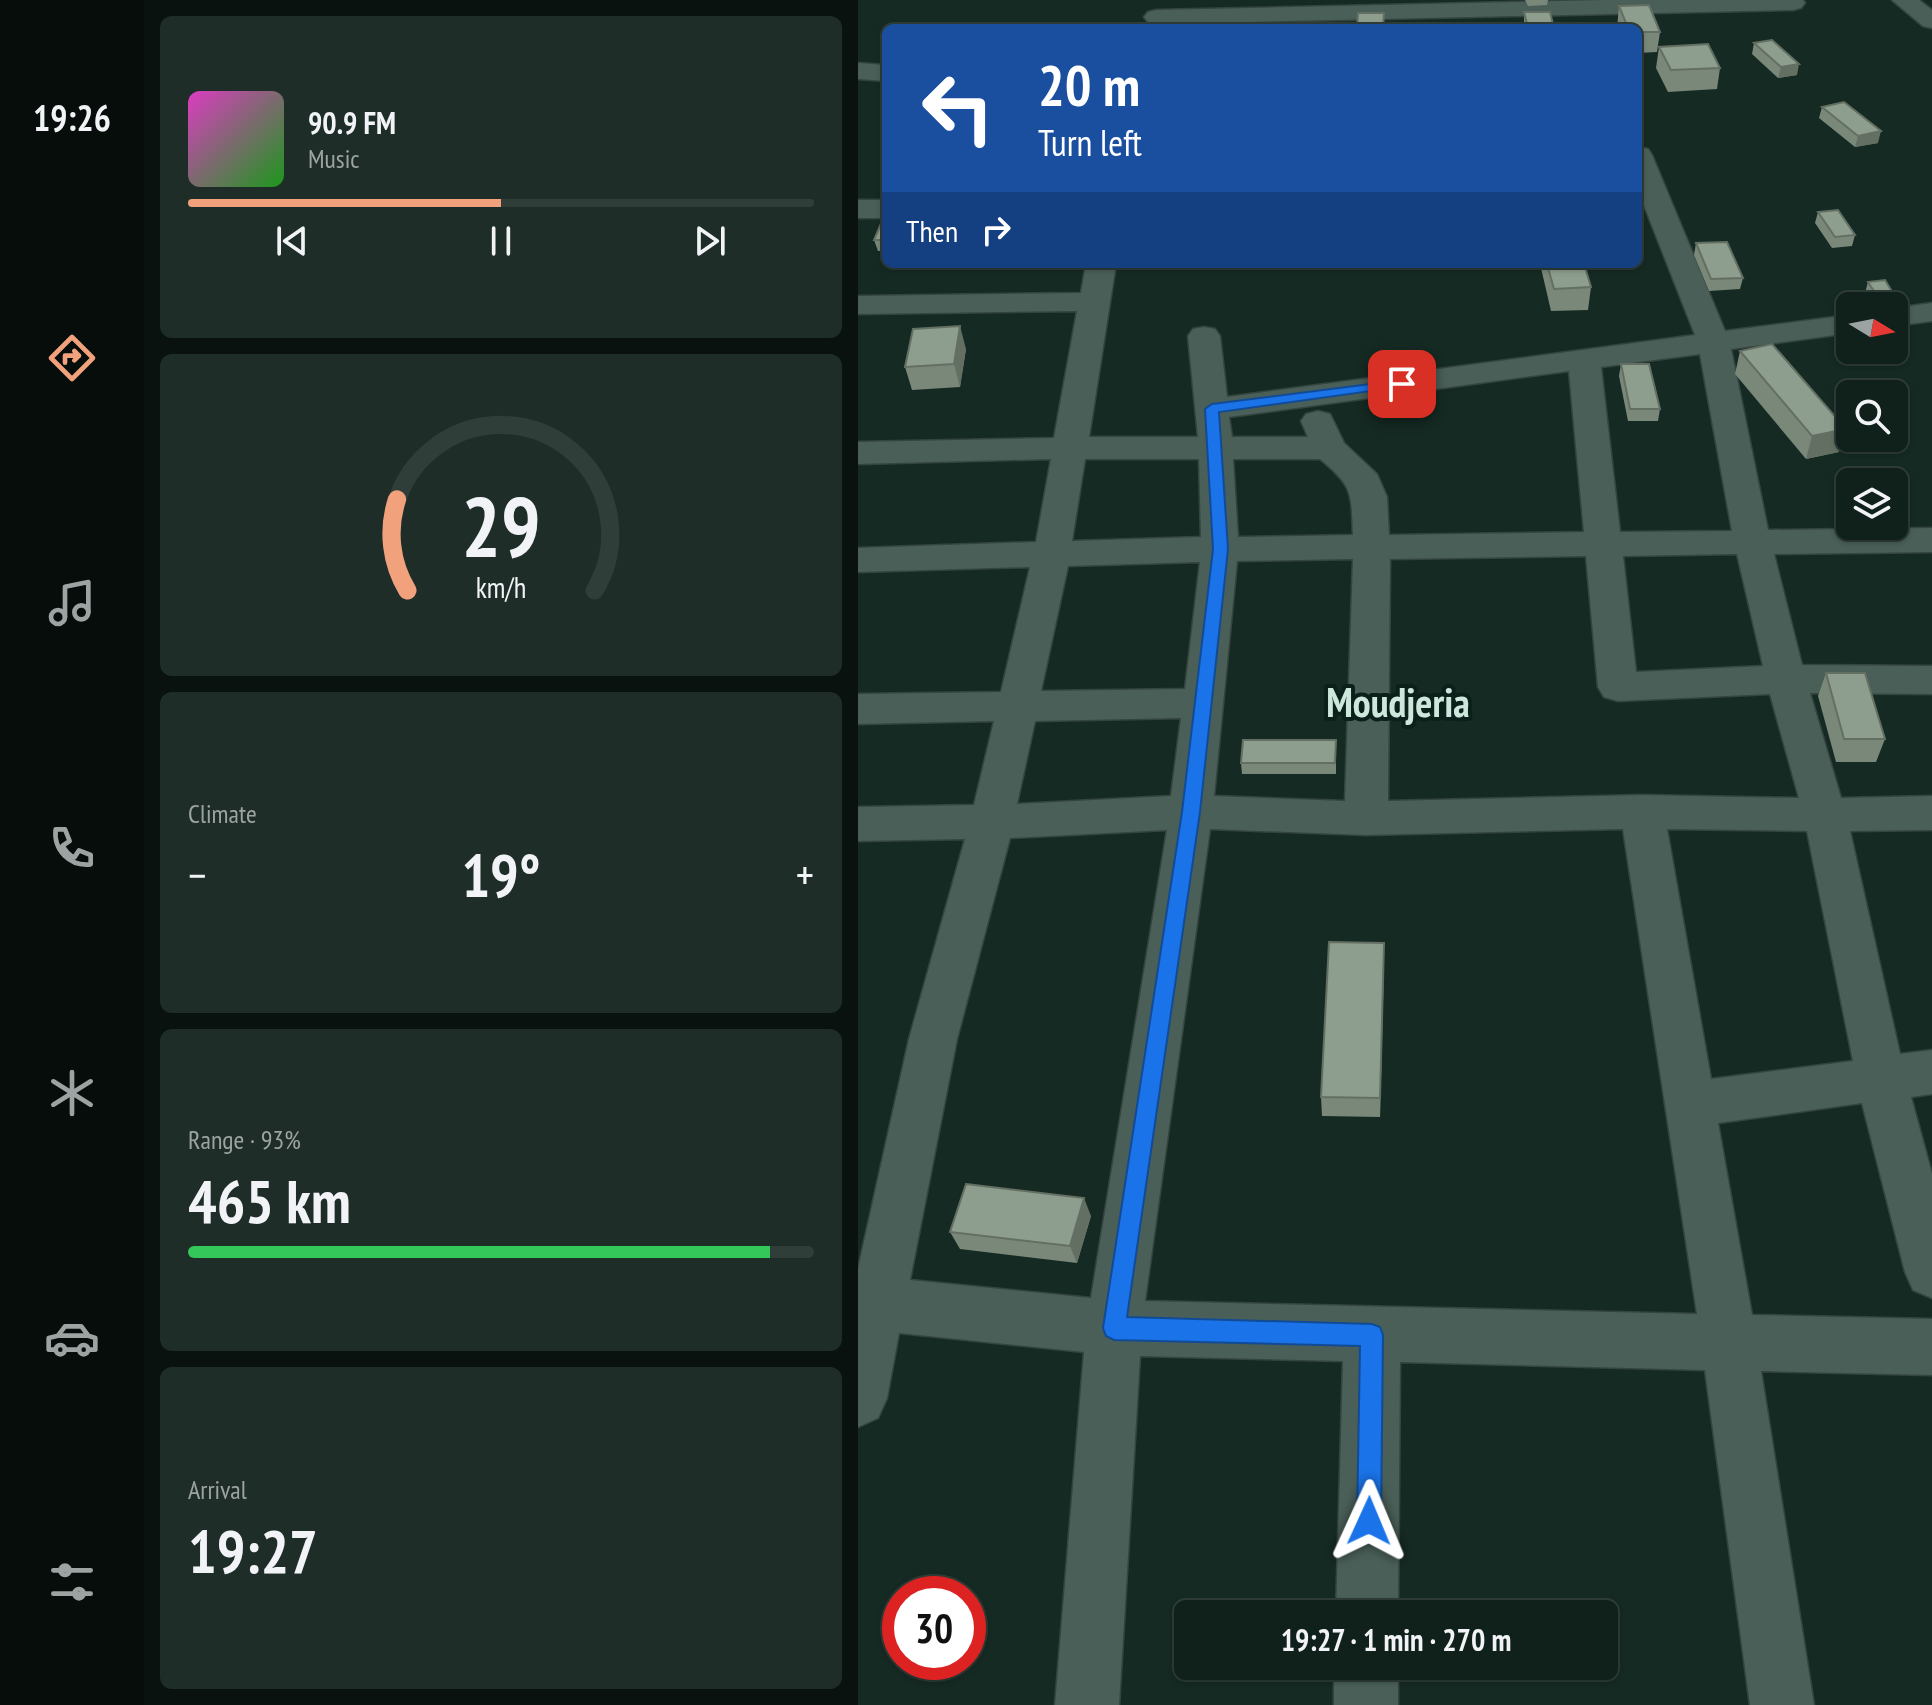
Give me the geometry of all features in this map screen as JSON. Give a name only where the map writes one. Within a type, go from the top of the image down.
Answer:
[{"type":"street","points":[[1904,0],[1932,21]]},
{"type":"street","points":[[1156,15],[1325,6],[1581,12],[1793,3]]},
{"type":"street","points":[[858,71],[882,73]]},
{"type":"street","points":[[1642,174],[1714,343],[1753,544],[1786,679],[1825,815],[1881,1079],[1932,1272]]},
{"type":"street","points":[[858,209],[882,209]]},
{"type":"street","points":[[858,305],[1098,283],[1052,553],[992,822],[933,1039],[868,1306],[858,1398]]},
{"type":"street","points":[[1908,315],[1932,312]]},
{"type":"street","points":[[858,453],[1072,448],[1213,429],[1311,396],[1836,326]]},
{"type":"street","points":[[1087,1705],[1114,1328],[1191,812],[1220,549],[1204,336]]},
{"type":"street","points":[[1584,360],[1618,687],[1786,679],[1932,680]]},
{"type":"street","points":[[1311,396],[1329,448]]},
{"type":"street","points":[[1213,429],[1329,448],[1360,474],[1369,497],[1372,549],[1366,818]]},
{"type":"street","points":[[858,560],[1220,549],[1932,540]]},
{"type":"street","points":[[858,709],[1203,703]]},
{"type":"street","points":[[858,824],[992,822],[1191,812],[1366,818],[1642,812],[1932,813]]},
{"type":"street","points":[[1642,812],[1729,1342],[1782,1705]]},
{"type":"street","points":[[1691,1104],[1932,1072]]},
{"type":"street","points":[[868,1306],[1114,1328],[1932,1347]]},
{"type":"street","points":[[1367,1600],[1372,1335]]},
{"type":"street","points":[[1366,1680],[1366,1705]]},
{"type":"building","points":[[1649,5],[1660,32],[1642,32],[1642,24],[1626,24],[1619,6]]},
{"type":"building","points":[[1524,12],[1550,12],[1553,24],[1527,24]]},
{"type":"building","points":[[1358,13],[1384,13],[1383,24],[1357,24]]},
{"type":"building","points":[[1772,40],[1799,64],[1781,67],[1754,43]]},
{"type":"building","points":[[1708,44],[1720,68],[1671,70],[1659,47]]},
{"type":"building","points":[[1844,102],[1881,131],[1858,136],[1822,107]]},
{"type":"building","points":[[1838,210],[1855,235],[1835,237],[1818,212]]},
{"type":"building","points":[[882,221],[882,240],[874,240]]},
{"type":"building","points":[[1727,242],[1743,278],[1711,279],[1696,243]]},
{"type":"building","points":[[1548,268],[1585,268],[1591,287],[1554,289]]},
{"type":"building","points":[[1885,280],[1892,292],[1874,292],[1868,282]]},
{"type":"building","points":[[960,326],[954,364],[905,367],[913,329]]},
{"type":"building","points":[[1772,344],[1836,418],[1836,431],[1812,436],[1740,351]]},
{"type":"building","points":[[1621,364],[1649,364],[1660,409],[1630,409]]},
{"type":"building","points":[[1826,673],[1865,673],[1885,739],[1844,739]]},
{"type":"building","points":[[1243,740],[1336,740],[1335,763],[1241,763]]},
{"type":"building","points":[[1329,942],[1384,943],[1380,1098],[1321,1097]]},
{"type":"building","points":[[966,1184],[1084,1198],[1070,1246],[950,1232]]},
{"type":"district","name":"Moudjeria","points":[[1398,702]]},
{"type":"route","points":[[1369,1521],[1372,1335],[1114,1328],[1191,812],[1220,549],[1212,409],[1402,384]]}]
